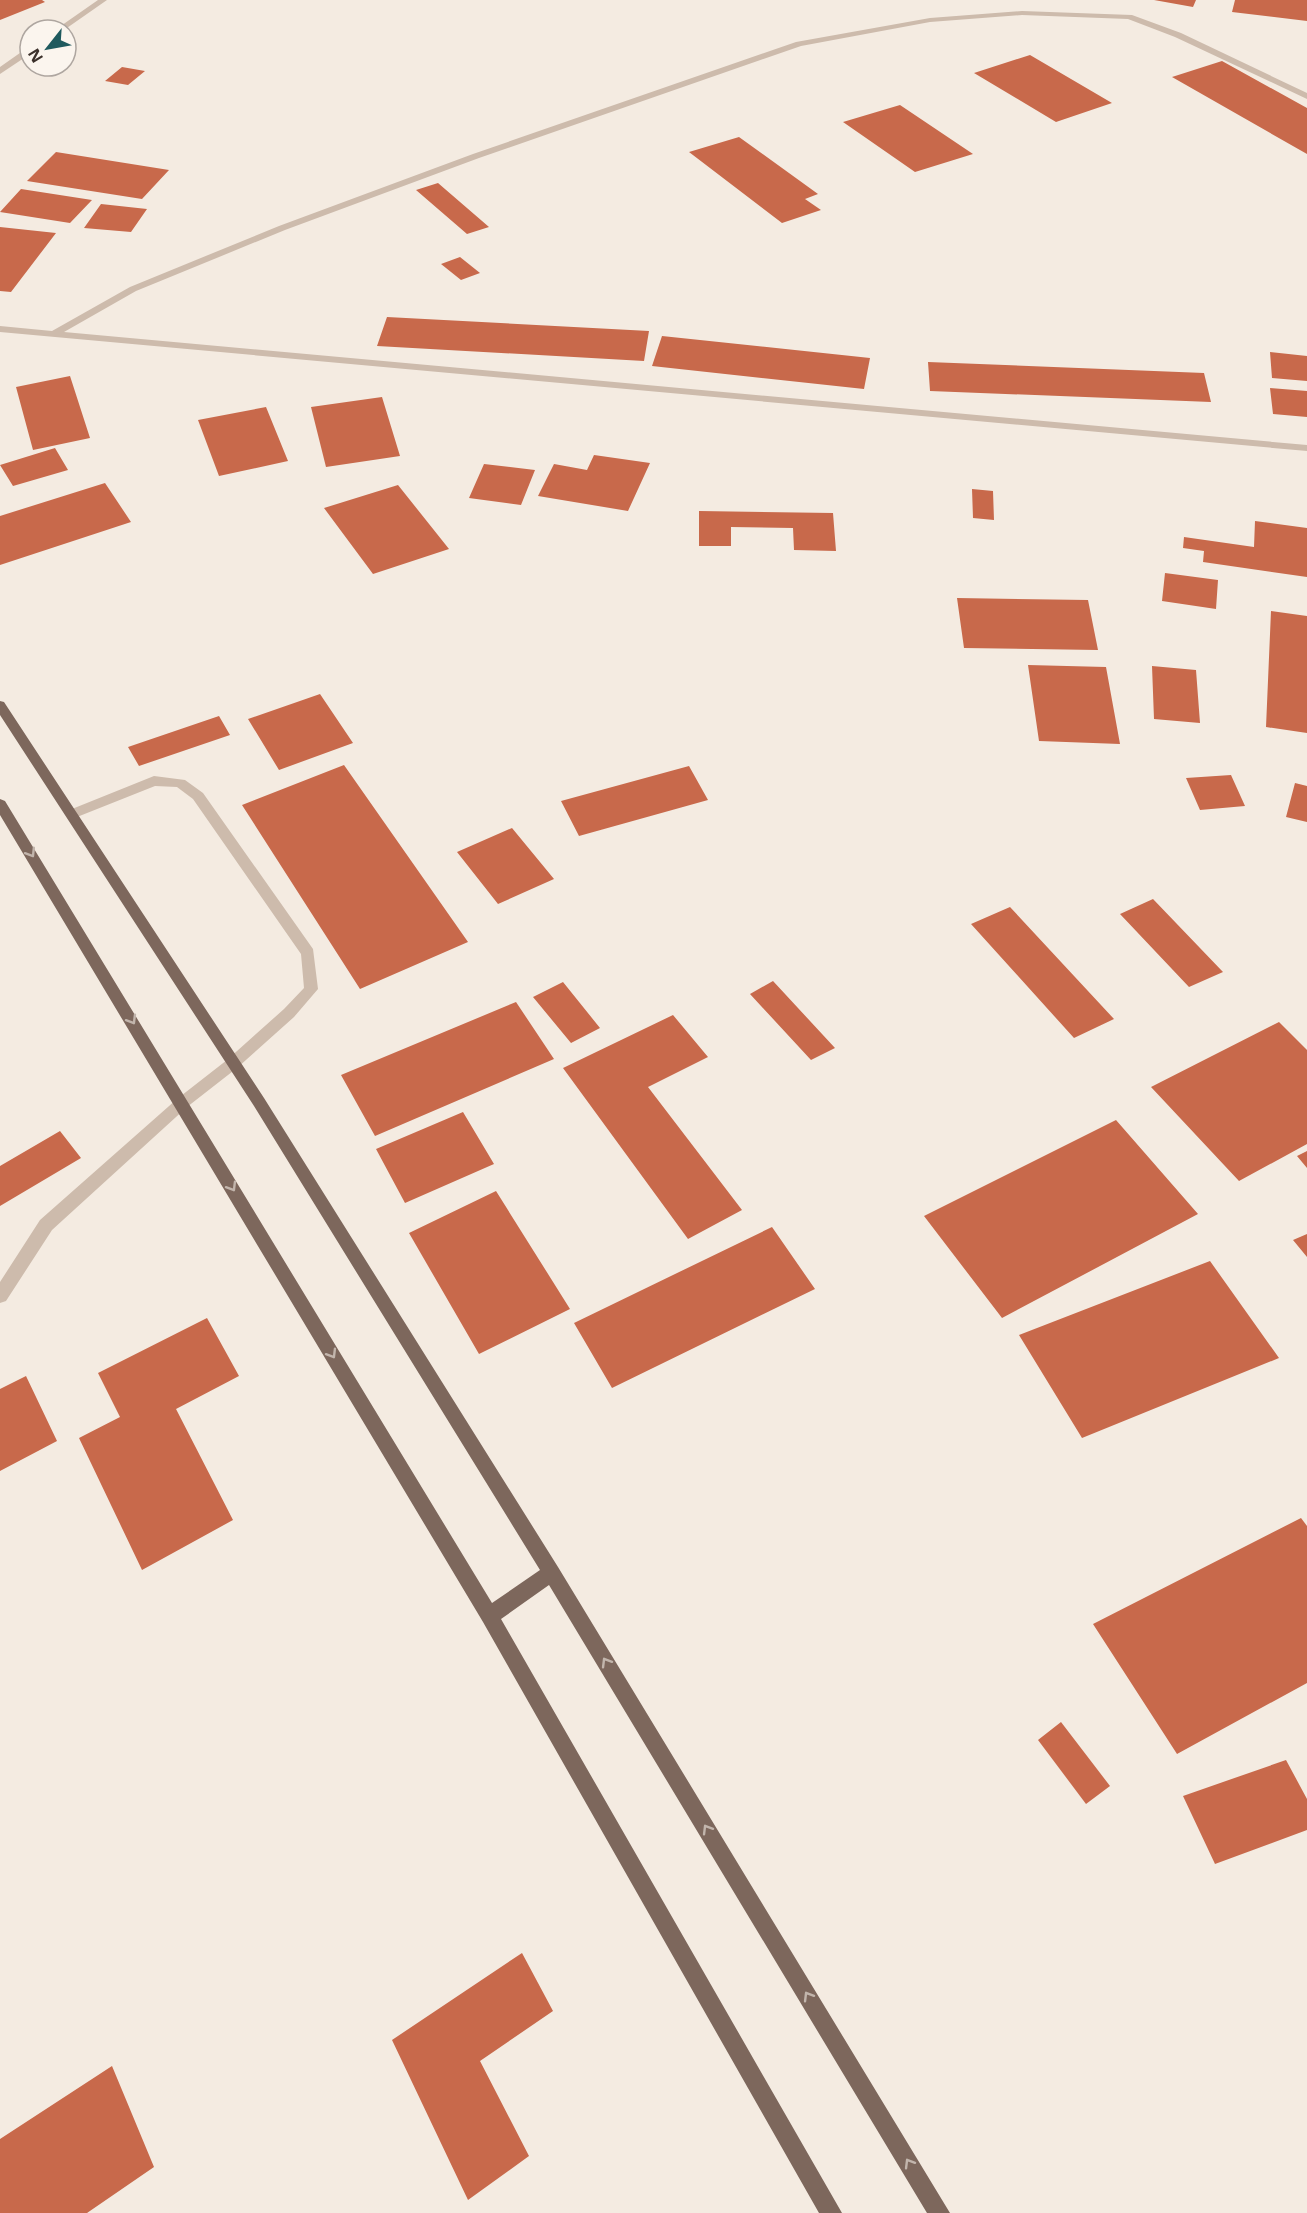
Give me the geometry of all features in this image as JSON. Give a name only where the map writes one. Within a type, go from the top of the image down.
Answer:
[{"type":"main road","points":[[0,705],[131,903],[232,1064],[259,1102],[552,1573],[939,2213]]},
{"type":"main road","points":[[0,804],[489,1616],[831,2213]]},
{"type":"main road","points":[[489,1616],[552,1573]]},
{"type":"street","points":[[77,18],[103,0]]},
{"type":"street","points":[[53,334],[133,289],[282,228],[476,156],[810,42],[930,20],[1022,13],[1129,17],[1178,35],[1307,96]]},
{"type":"street","points":[[0,71],[18,59]]},
{"type":"street","points":[[0,329],[1307,448]]},
{"type":"street","points":[[0,1296],[46,1225],[182,1103],[232,1064],[289,1013],[310,989],[308,953],[198,796],[180,783],[154,781],[72,814]]},
{"type":"building","points":[[0,0],[42,0],[45,2],[0,20]]},
{"type":"building","points":[[1154,0],[1196,0],[1193,7]]},
{"type":"building","points":[[1235,0],[1307,0],[1307,21],[1232,12]]},
{"type":"building","points":[[1030,55],[1112,103],[1056,122],[974,73]]},
{"type":"building","points":[[1222,61],[1307,108],[1307,154],[1172,77]]},
{"type":"building","points":[[122,67],[145,71],[128,85],[105,81]]},
{"type":"building","points":[[900,105],[973,154],[915,172],[843,122]]},
{"type":"building","points":[[739,137],[818,194],[805,199],[821,210],[782,223],[689,152]]},
{"type":"building","points":[[56,152],[169,170],[142,199],[27,181]]},
{"type":"building","points":[[438,183],[489,227],[467,234],[416,190]]},
{"type":"building","points":[[21,189],[92,200],[70,223],[0,212]]},
{"type":"building","points":[[101,204],[147,209],[131,232],[84,228]]},
{"type":"building","points":[[0,227],[56,233],[11,292],[0,291]]},
{"type":"building","points":[[460,257],[480,273],[461,280],[441,264]]},
{"type":"building","points":[[387,317],[649,331],[644,361],[377,346]]},
{"type":"building","points":[[662,336],[870,358],[864,389],[652,366]]},
{"type":"building","points":[[1270,352],[1307,356],[1307,381],[1272,378]]},
{"type":"building","points":[[928,362],[1204,373],[1211,402],[930,391]]},
{"type":"building","points":[[70,376],[90,438],[33,450],[16,387]]},
{"type":"building","points":[[1270,388],[1307,391],[1307,417],[1273,414]]},
{"type":"building","points":[[382,397],[400,456],[326,467],[311,407]]},
{"type":"building","points":[[266,407],[288,461],[219,476],[198,420]]},
{"type":"building","points":[[55,448],[68,470],[13,486],[0,465]]},
{"type":"building","points":[[594,455],[650,463],[628,511],[538,496],[554,464],[587,470]]},
{"type":"building","points":[[484,464],[535,470],[521,505],[469,498]]},
{"type":"building","points":[[105,483],[131,522],[0,565],[0,516]]},
{"type":"building","points":[[398,485],[449,549],[373,574],[324,508]]},
{"type":"building","points":[[972,489],[993,491],[994,520],[973,518]]},
{"type":"building","points":[[699,511],[833,513],[836,551],[794,550],[793,528],[731,527],[731,546],[699,546]]},
{"type":"building","points":[[1255,521],[1307,528],[1307,577],[1203,562],[1204,551],[1183,548],[1184,537],[1254,547]]},
{"type":"building","points":[[1165,573],[1218,580],[1216,609],[1162,601]]},
{"type":"building","points":[[957,598],[1088,600],[1098,650],[964,648]]},
{"type":"building","points":[[1271,611],[1307,616],[1307,733],[1266,727]]},
{"type":"building","points":[[1028,665],[1106,667],[1120,744],[1039,741]]},
{"type":"building","points":[[1152,666],[1196,670],[1200,723],[1154,719]]},
{"type":"building","points":[[320,694],[353,743],[279,770],[248,719]]},
{"type":"building","points":[[219,716],[230,735],[139,766],[128,747]]},
{"type":"building","points":[[344,765],[468,942],[360,989],[242,805]]},
{"type":"building","points":[[689,766],[708,800],[579,836],[561,801]]},
{"type":"building","points":[[1231,775],[1245,806],[1200,810],[1186,778]]},
{"type":"building","points":[[1295,783],[1307,786],[1307,822],[1286,817]]},
{"type":"building","points":[[512,828],[554,879],[498,904],[457,852]]},
{"type":"building","points":[[1153,899],[1223,972],[1189,987],[1120,914]]},
{"type":"building","points":[[1010,907],[1114,1019],[1074,1038],[971,924]]},
{"type":"building","points":[[773,981],[835,1048],[811,1060],[750,994]]},
{"type":"building","points":[[563,982],[600,1028],[571,1043],[533,997]]},
{"type":"building","points":[[516,1002],[554,1059],[375,1136],[341,1075]]},
{"type":"building","points":[[673,1015],[708,1057],[648,1087],[742,1210],[688,1239],[563,1068]]},
{"type":"building","points":[[1279,1022],[1307,1050],[1307,1144],[1239,1181],[1151,1087]]},
{"type":"building","points":[[463,1112],[494,1164],[405,1203],[376,1149]]},
{"type":"building","points":[[1116,1120],[1198,1214],[1002,1318],[924,1216]]},
{"type":"building","points":[[60,1131],[81,1158],[0,1206],[0,1166]]},
{"type":"building","points":[[1307,1151],[1307,1168],[1297,1156]]},
{"type":"building","points":[[496,1191],[570,1309],[479,1354],[409,1233]]},
{"type":"building","points":[[772,1227],[815,1289],[612,1388],[574,1323]]},
{"type":"building","points":[[1307,1234],[1307,1257],[1293,1240]]},
{"type":"building","points":[[1210,1261],[1279,1358],[1082,1438],[1019,1335]]},
{"type":"building","points":[[207,1318],[239,1376],[176,1409],[233,1520],[142,1570],[79,1438],[120,1417],[98,1373]]},
{"type":"building","points":[[26,1376],[57,1441],[0,1471],[0,1389]]},
{"type":"building","points":[[1301,1518],[1307,1526],[1307,1683],[1177,1754],[1093,1624]]},
{"type":"building","points":[[1061,1722],[1110,1786],[1086,1804],[1038,1740]]},
{"type":"building","points":[[1286,1760],[1307,1799],[1307,1830],[1215,1864],[1183,1796]]},
{"type":"building","points":[[522,1953],[553,2011],[480,2061],[529,2156],[468,2200],[392,2040]]},
{"type":"building","points":[[112,2066],[154,2167],[87,2213],[0,2213],[0,2139]]}]
